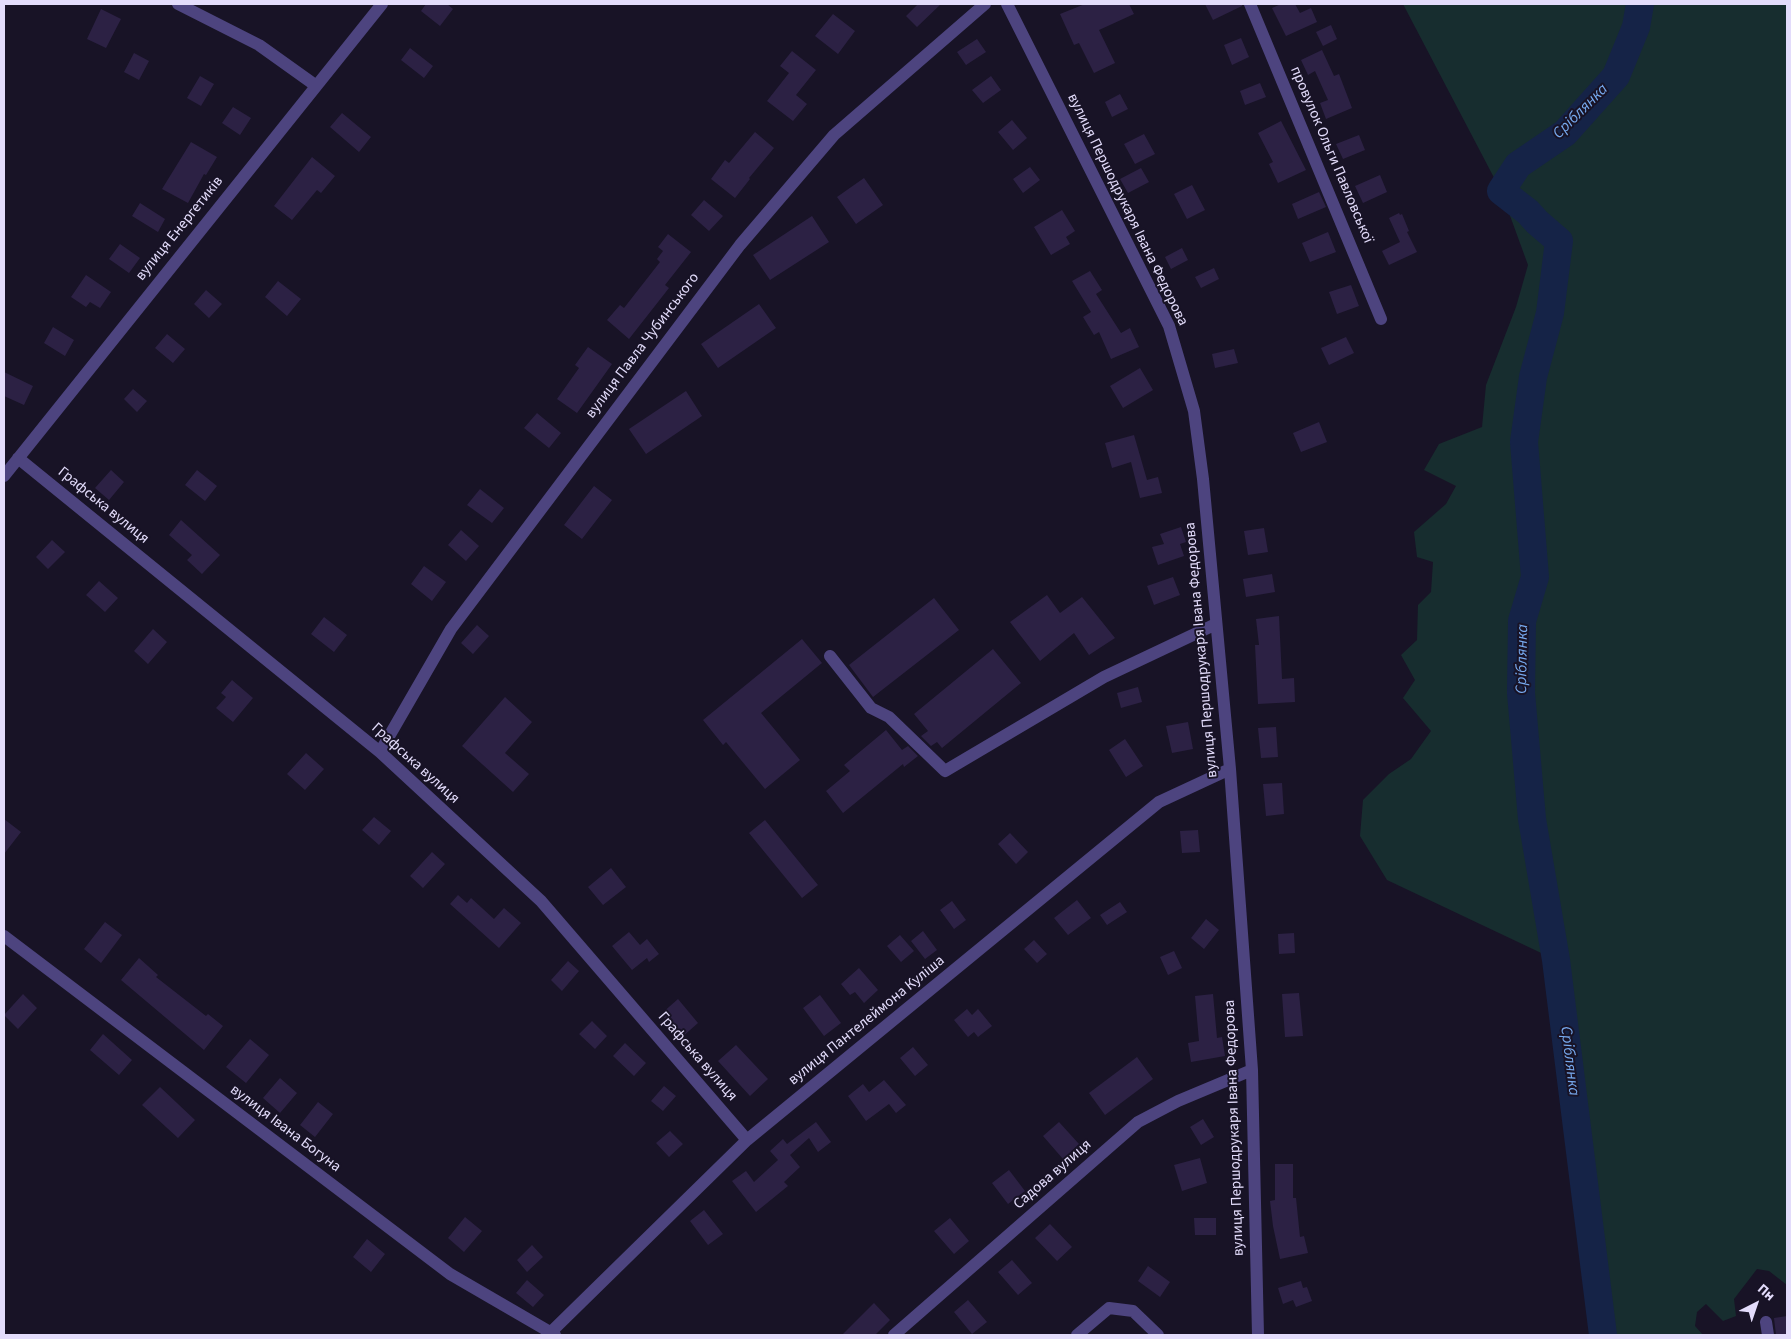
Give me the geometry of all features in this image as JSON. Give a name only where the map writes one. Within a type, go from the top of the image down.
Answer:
[{"type":"street","points":[[178,4],[259,45],[315,86]]},
{"type":"street","name":"вулиця Енергетиків","points":[[4,476],[382,4]]},
{"type":"street","name":"вулиця Павла Чубинського","points":[[380,752],[451,629],[740,245],[834,135],[984,4]]},
{"type":"street","name":"вулиця Першодрукаря Івана Федорова","points":[[1007,4],[1169,326],[1194,411],[1203,479],[1230,769],[1252,1070],[1258,1335]]},
{"type":"street","name":"провулок Ольги Павловської","points":[[1250,4],[1381,319]]},
{"type":"street","name":"Графська вулиця","points":[[18,458],[380,752],[541,901],[746,1140]]},
{"type":"street","points":[[830,656],[871,708],[889,717],[944,771],[1104,677],[1216,624]]},
{"type":"street","name":"вулиця Пантелеймона Куліша","points":[[553,1334],[746,1140],[1159,802],[1230,769]]},
{"type":"street","name":"вулиця Івана Богуна","points":[[4,936],[450,1274],[553,1334]]},
{"type":"street","name":"Садова вулиця","points":[[894,1335],[1138,1122],[1178,1101],[1252,1070]]},
{"type":"street","points":[[1078,1335],[1109,1308],[1133,1311],[1158,1335]]},
{"type":"street","points":[[1766,1322],[1768,1335]]},
{"type":"green space","points":[[1403,4],[1787,4],[1787,1285],[1769,1271],[1757,1269],[1734,1299],[1736,1316],[1723,1321],[1706,1304],[1697,1312],[1695,1326],[1703,1335],[1609,1335],[1590,1233],[1556,960],[1387,880],[1360,836],[1363,800],[1389,774],[1411,759],[1431,731],[1403,698],[1415,680],[1401,655],[1417,640],[1418,605],[1431,592],[1433,562],[1417,557],[1414,532],[1446,504],[1456,486],[1424,470],[1439,444],[1482,427],[1486,385],[1516,307],[1528,265],[1501,191]]},
{"type":"building","points":[[426,4],[447,4],[453,9],[440,26],[421,11]]},
{"type":"building","points":[[918,4],[941,4],[917,27],[906,16]]},
{"type":"building","points":[[1085,4],[1129,4],[1134,14],[1099,30],[1115,63],[1094,73],[1079,43],[1074,45],[1060,14]]},
{"type":"building","points":[[1205,4],[1242,4],[1242,6],[1213,20]]},
{"type":"building","points":[[1281,4],[1295,4],[1300,13],[1311,8],[1317,22],[1286,36],[1272,8]]},
{"type":"building","points":[[101,9],[121,19],[106,48],[87,39]]},
{"type":"building","points":[[833,14],[855,31],[838,54],[815,36]]},
{"type":"building","points":[[1331,25],[1337,39],[1323,46],[1316,32]]},
{"type":"building","points":[[1241,38],[1249,57],[1232,65],[1224,45]]},
{"type":"building","points":[[977,39],[986,52],[966,65],[957,52]]},
{"type":"building","points":[[410,48],[433,66],[424,78],[401,60]]},
{"type":"building","points":[[1322,50],[1334,76],[1339,74],[1352,108],[1326,119],[1320,103],[1328,100],[1315,71],[1308,75],[1301,60]]},
{"type":"building","points":[[792,51],[816,70],[796,95],[807,104],[793,121],[767,101],[789,73],[780,66]]},
{"type":"building","points":[[134,53],[149,61],[139,80],[124,72]]},
{"type":"building","points":[[200,76],[214,84],[201,106],[187,98]]},
{"type":"building","points":[[991,76],[1001,90],[983,103],[972,90]]},
{"type":"building","points":[[1260,83],[1266,97],[1245,105],[1240,91]]},
{"type":"building","points":[[1120,94],[1128,109],[1112,117],[1105,102]]},
{"type":"building","points":[[233,107],[251,118],[240,135],[222,123]]},
{"type":"building","points":[[342,113],[371,137],[359,152],[330,127]]},
{"type":"building","points":[[1012,120],[1027,138],[1013,150],[998,132]]},
{"type":"building","points":[[1281,121],[1306,170],[1278,183],[1269,164],[1273,162],[1258,133]]},
{"type":"building","points":[[755,132],[774,148],[735,198],[711,179],[725,160],[729,163]]},
{"type":"building","points":[[1144,134],[1155,154],[1135,164],[1124,144]]},
{"type":"building","points":[[1359,135],[1365,150],[1343,159],[1336,144]]},
{"type":"building","points":[[191,142],[217,157],[206,175],[204,174],[188,203],[162,189]]},
{"type":"building","points":[[312,157],[335,176],[321,193],[317,190],[292,220],[274,206]]},
{"type":"building","points":[[1030,167],[1040,180],[1023,193],[1013,179]]},
{"type":"building","points":[[1141,168],[1149,182],[1128,193],[1120,179]]},
{"type":"building","points":[[1380,175],[1387,192],[1363,203],[1355,186]]},
{"type":"building","points":[[864,178],[883,205],[856,224],[837,197]]},
{"type":"building","points":[[1192,185],[1205,210],[1187,219],[1174,194]]},
{"type":"building","points":[[1319,192],[1326,207],[1298,219],[1292,204]]},
{"type":"building","points":[[704,200],[723,216],[709,231],[691,215]]},
{"type":"building","points":[[140,203],[165,219],[158,232],[132,216]]},
{"type":"building","points":[[1062,210],[1075,231],[1066,237],[1070,244],[1051,255],[1034,227]]},
{"type":"building","points":[[1399,213],[1400,215],[1402,214],[1409,231],[1407,232],[1417,252],[1389,265],[1382,251],[1400,242],[1389,218]]},
{"type":"building","points":[[812,216],[829,242],[770,280],[753,255]]},
{"type":"building","points":[[1328,232],[1336,252],[1310,262],[1302,243]]},
{"type":"building","points":[[668,234],[691,252],[665,285],[669,288],[629,339],[607,320],[620,305],[624,308],[660,262],[657,259],[663,251],[658,247]]},
{"type":"building","points":[[120,244],[140,258],[129,273],[109,259]]},
{"type":"building","points":[[1182,248],[1188,260],[1171,269],[1165,257]]},
{"type":"building","points":[[1214,268],[1219,279],[1201,288],[1195,277]]},
{"type":"building","points":[[1090,271],[1102,290],[1096,294],[1121,333],[1130,328],[1139,347],[1111,359],[1099,332],[1094,335],[1083,317],[1091,312],[1072,281]]},
{"type":"building","points":[[86,275],[111,292],[100,308],[90,302],[86,307],[71,297]]},
{"type":"building","points":[[278,281],[301,299],[287,316],[265,297]]},
{"type":"building","points":[[1351,285],[1359,306],[1337,314],[1329,292]]},
{"type":"building","points":[[206,290],[222,304],[209,318],[194,304]]},
{"type":"building","points":[[759,304],[776,328],[718,368],[701,344]]},
{"type":"building","points":[[53,327],[74,340],[65,356],[44,343]]},
{"type":"building","points":[[167,334],[185,349],[173,363],[155,348]]},
{"type":"building","points":[[1346,337],[1354,353],[1329,365],[1321,348]]},
{"type":"building","points":[[588,347],[612,364],[577,413],[557,399],[579,368],[575,365]]},
{"type":"building","points":[[1234,349],[1238,363],[1215,368],[1212,354]]},
{"type":"building","points":[[1140,368],[1153,390],[1123,408],[1110,386]]},
{"type":"building","points":[[4,372],[33,386],[24,405],[4,396]]},
{"type":"building","points":[[133,389],[147,401],[137,412],[124,399]]},
{"type":"building","points":[[686,391],[702,416],[646,454],[629,429]]},
{"type":"building","points":[[537,413],[561,433],[549,448],[524,428]]},
{"type":"building","points":[[1319,422],[1327,442],[1301,452],[1293,433]]},
{"type":"building","points":[[1134,435],[1147,480],[1158,477],[1162,493],[1140,498],[1131,462],[1112,468],[1105,443]]},
{"type":"building","points":[[111,470],[124,482],[109,500],[95,488]]},
{"type":"building","points":[[197,470],[217,486],[205,501],[185,485]]},
{"type":"building","points":[[594,486],[612,500],[582,539],[564,525]]},
{"type":"building","points":[[480,489],[504,508],[492,523],[467,505]]},
{"type":"building","points":[[181,520],[220,555],[202,574],[187,560],[192,555],[169,535]]},
{"type":"building","points":[[1181,527],[1186,542],[1180,544],[1184,556],[1158,565],[1152,547],[1164,544],[1160,534]]},
{"type":"building","points":[[1264,528],[1268,552],[1248,555],[1244,531]]},
{"type":"building","points":[[461,530],[479,546],[466,561],[448,545]]},
{"type":"building","points":[[52,540],[65,552],[48,569],[36,557]]},
{"type":"building","points":[[424,566],[446,582],[432,601],[411,584]]},
{"type":"building","points":[[1272,574],[1275,592],[1246,597],[1243,579]]},
{"type":"building","points":[[1173,577],[1180,595],[1154,605],[1147,586]]},
{"type":"building","points":[[99,581],[118,598],[105,612],[86,595]]},
{"type":"building","points":[[1047,595],[1060,613],[1082,597],[1115,638],[1089,655],[1074,633],[1040,661],[1010,622]]},
{"type":"building","points":[[934,598],[959,630],[873,697],[849,665]]},
{"type":"building","points":[[1279,616],[1282,679],[1294,678],[1295,702],[1258,704],[1255,645],[1259,645],[1256,619]]},
{"type":"building","points":[[324,617],[347,635],[334,652],[311,634]]},
{"type":"building","points":[[477,625],[489,636],[473,654],[461,643]]},
{"type":"building","points":[[153,629],[167,642],[148,664],[134,651]]},
{"type":"building","points":[[802,639],[822,663],[761,713],[800,760],[765,789],[726,742],[723,745],[703,720]]},
{"type":"building","points":[[993,649],[1021,683],[942,748],[937,742],[931,746],[921,736],[928,731],[914,714]]},
{"type":"building","points":[[232,680],[253,698],[233,722],[216,708],[226,697],[221,693]]},
{"type":"building","points":[[1138,687],[1142,702],[1121,708],[1117,693]]},
{"type":"building","points":[[505,697],[532,722],[505,753],[529,774],[513,792],[462,746]]},
{"type":"building","points":[[1188,722],[1193,749],[1172,753],[1166,726]]},
{"type":"building","points":[[1276,727],[1278,757],[1261,758],[1258,728]]},
{"type":"building","points":[[886,730],[902,750],[908,746],[918,756],[904,767],[903,764],[843,813],[826,791],[850,771],[844,765]]},
{"type":"building","points":[[1125,739],[1143,766],[1126,777],[1109,750]]},
{"type":"building","points":[[306,753],[324,769],[305,790],[287,774]]},
{"type":"building","points":[[1282,783],[1284,814],[1266,816],[1263,784]]},
{"type":"building","points":[[374,817],[391,831],[379,845],[362,830]]},
{"type":"building","points":[[4,819],[21,832],[4,854]]},
{"type":"building","points":[[765,820],[818,885],[802,898],[749,833]]},
{"type":"building","points":[[1198,830],[1200,852],[1182,853],[1180,831]]},
{"type":"building","points":[[1010,833],[1028,852],[1016,864],[998,844]]},
{"type":"building","points":[[432,852],[445,864],[423,888],[410,876]]},
{"type":"building","points":[[611,868],[626,887],[603,905],[588,887]]},
{"type":"building","points":[[458,895],[467,903],[471,898],[494,919],[504,908],[521,923],[499,948],[450,904]]},
{"type":"building","points":[[1077,900],[1091,918],[1068,935],[1054,918]]},
{"type":"building","points":[[952,901],[966,920],[954,929],[940,910]]},
{"type":"building","points":[[1120,902],[1127,912],[1107,925],[1100,915]]},
{"type":"building","points":[[1206,919],[1219,930],[1204,949],[1191,938]]},
{"type":"building","points":[[105,922],[122,935],[101,963],[84,949]]},
{"type":"building","points":[[923,931],[937,950],[925,959],[911,941]]},
{"type":"building","points":[[629,932],[640,945],[647,939],[659,954],[649,962],[647,958],[632,970],[612,946]]},
{"type":"building","points":[[1294,933],[1295,953],[1279,954],[1278,934]]},
{"type":"building","points":[[900,935],[914,951],[901,962],[887,946]]},
{"type":"building","points":[[1034,940],[1047,954],[1037,963],[1024,949]]},
{"type":"building","points":[[1174,951],[1182,968],[1168,975],[1160,957]]},
{"type":"building","points":[[139,958],[158,975],[156,977],[206,1016],[208,1014],[223,1026],[204,1050],[121,980]]},
{"type":"building","points":[[568,961],[579,971],[562,991],[551,980]]},
{"type":"building","points":[[859,968],[878,990],[864,1003],[855,992],[850,995],[841,984]]},
{"type":"building","points":[[1299,993],[1303,1036],[1285,1037],[1282,994]]},
{"type":"building","points":[[23,994],[37,1008],[18,1029],[4,1015]]},
{"type":"building","points":[[1213,994],[1217,1038],[1222,1037],[1225,1056],[1191,1062],[1188,1043],[1199,1041],[1195,996]]},
{"type":"building","points":[[820,995],[841,1023],[824,1036],[803,1008]]},
{"type":"building","points":[[678,999],[698,1023],[681,1038],[661,1014]]},
{"type":"building","points":[[967,1009],[972,1015],[978,1009],[992,1026],[978,1037],[974,1032],[968,1037],[954,1020]]},
{"type":"building","points":[[592,1021],[607,1036],[595,1049],[579,1034]]},
{"type":"building","points":[[103,1034],[132,1060],[119,1075],[90,1050]]},
{"type":"building","points":[[250,1039],[269,1055],[246,1083],[226,1067]]},
{"type":"building","points":[[625,1043],[646,1063],[634,1076],[613,1056]]},
{"type":"building","points":[[736,1045],[768,1079],[750,1096],[718,1061]]},
{"type":"building","points":[[913,1047],[928,1065],[915,1076],[900,1058]]},
{"type":"building","points":[[1137,1057],[1153,1079],[1105,1115],[1089,1093]]},
{"type":"building","points":[[280,1078],[297,1093],[280,1113],[263,1098]]},
{"type":"building","points":[[884,1080],[906,1105],[896,1113],[889,1104],[866,1121],[848,1096],[863,1084],[869,1092]]},
{"type":"building","points":[[664,1086],[676,1096],[663,1111],[651,1101]]},
{"type":"building","points":[[160,1087],[195,1120],[178,1138],[142,1105]]},
{"type":"building","points":[[318,1102],[333,1114],[315,1137],[300,1125]]},
{"type":"building","points":[[1203,1119],[1214,1137],[1201,1145],[1190,1127]]},
{"type":"building","points":[[816,1122],[831,1142],[818,1152],[809,1138],[790,1155],[800,1167],[784,1182],[788,1186],[756,1212],[732,1181],[746,1171],[754,1182],[778,1160],[770,1151],[783,1139],[787,1144]]},
{"type":"building","points":[[1059,1122],[1079,1144],[1063,1159],[1043,1136]]},
{"type":"building","points":[[670,1131],[683,1144],[669,1157],[656,1143]]},
{"type":"building","points":[[1200,1158],[1207,1183],[1182,1191],[1174,1165]]},
{"type":"building","points":[[1275,1164],[1293,1164],[1293,1198],[1296,1198],[1300,1237],[1304,1236],[1308,1253],[1280,1259],[1270,1201],[1275,1200]]},
{"type":"building","points":[[1009,1170],[1025,1191],[1008,1204],[992,1183]]},
{"type":"building","points":[[704,1210],[723,1234],[708,1245],[690,1221]]},
{"type":"building","points":[[465,1217],[482,1231],[464,1252],[448,1238]]},
{"type":"building","points":[[950,1218],[969,1241],[954,1254],[934,1231]]},
{"type":"building","points":[[1194,1218],[1216,1218],[1216,1235],[1195,1235]]},
{"type":"building","points":[[1050,1224],[1072,1247],[1057,1261],[1035,1238]]},
{"type":"building","points":[[367,1239],[385,1254],[371,1272],[353,1257]]},
{"type":"building","points":[[532,1245],[543,1257],[527,1272],[517,1260]]},
{"type":"building","points":[[1012,1260],[1032,1283],[1018,1295],[998,1272]]},
{"type":"building","points":[[1148,1266],[1170,1282],[1160,1297],[1138,1281]]},
{"type":"building","points":[[527,1280],[544,1295],[533,1307],[516,1293]]},
{"type":"building","points":[[1301,1281],[1303,1288],[1307,1287],[1312,1301],[1296,1307],[1293,1300],[1283,1304],[1278,1288]]},
{"type":"building","points":[[968,1300],[987,1322],[972,1334],[954,1312]]},
{"type":"building","points":[[874,1303],[890,1320],[875,1335],[842,1335]]},
{"type":"building","points":[[1787,1316],[1787,1335],[1776,1335],[1774,1318]]},
{"type":"waterway","name":"Сріблянка","points":[[1603,1335],[1556,960],[1532,819],[1521,693],[1522,621],[1535,577],[1524,442],[1533,377],[1550,313],[1559,241],[1528,212],[1501,191],[1518,165],[1565,133],[1616,76],[1636,27],[1640,4]]}]
